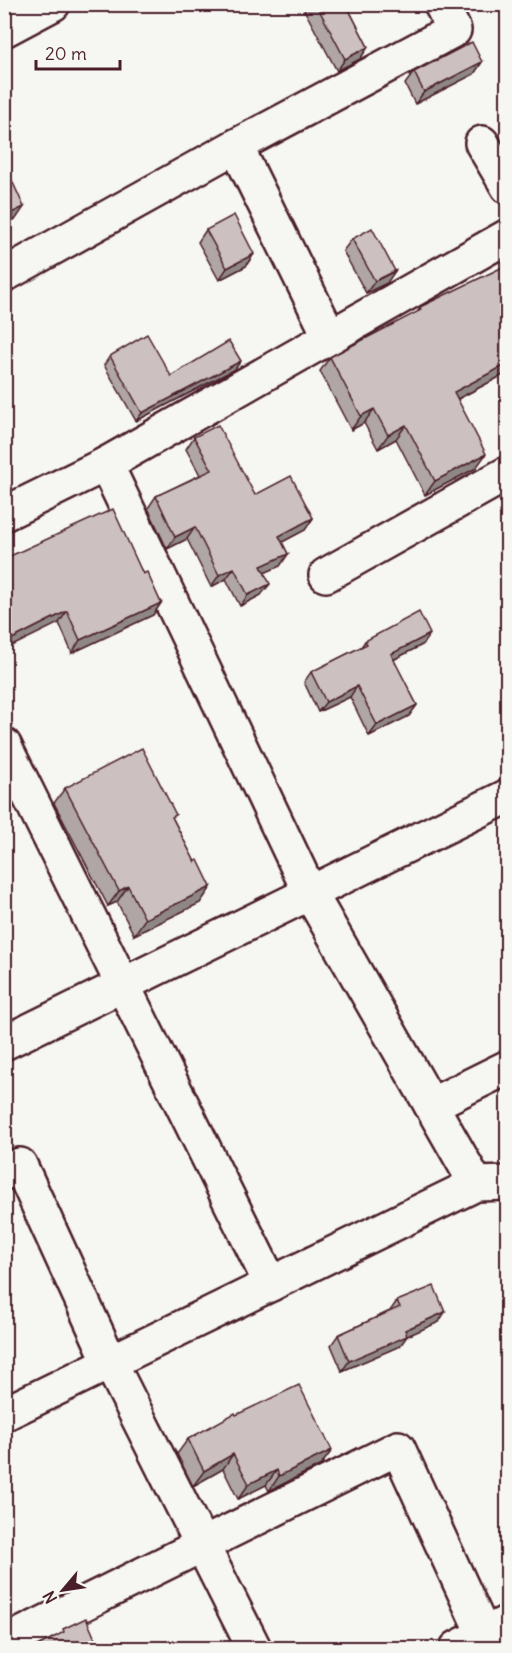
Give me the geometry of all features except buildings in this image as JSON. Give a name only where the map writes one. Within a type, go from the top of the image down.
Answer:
[{"type":"street","points":[[4,30],[53,4]]},
{"type":"street","points":[[4,275],[236,146],[454,30],[441,4]]},
{"type":"street","points":[[482,143],[507,187]]},
{"type":"street","points":[[236,146],[330,337]]},
{"type":"street","points":[[4,514],[106,464],[507,236]]},
{"type":"street","points":[[106,464],[310,893],[476,1184]]},
{"type":"street","points":[[326,575],[507,472]]},
{"type":"street","points":[[4,745],[271,1284]]},
{"type":"street","points":[[4,1043],[507,796]]},
{"type":"street","points":[[431,1105],[507,1067]]},
{"type":"street","points":[[4,1173],[20,1166],[110,1362],[200,1546],[254,1648]]},
{"type":"street","points":[[4,1414],[476,1184],[507,1183]]},
{"type":"street","points":[[4,1643],[398,1448],[483,1635]]}]
